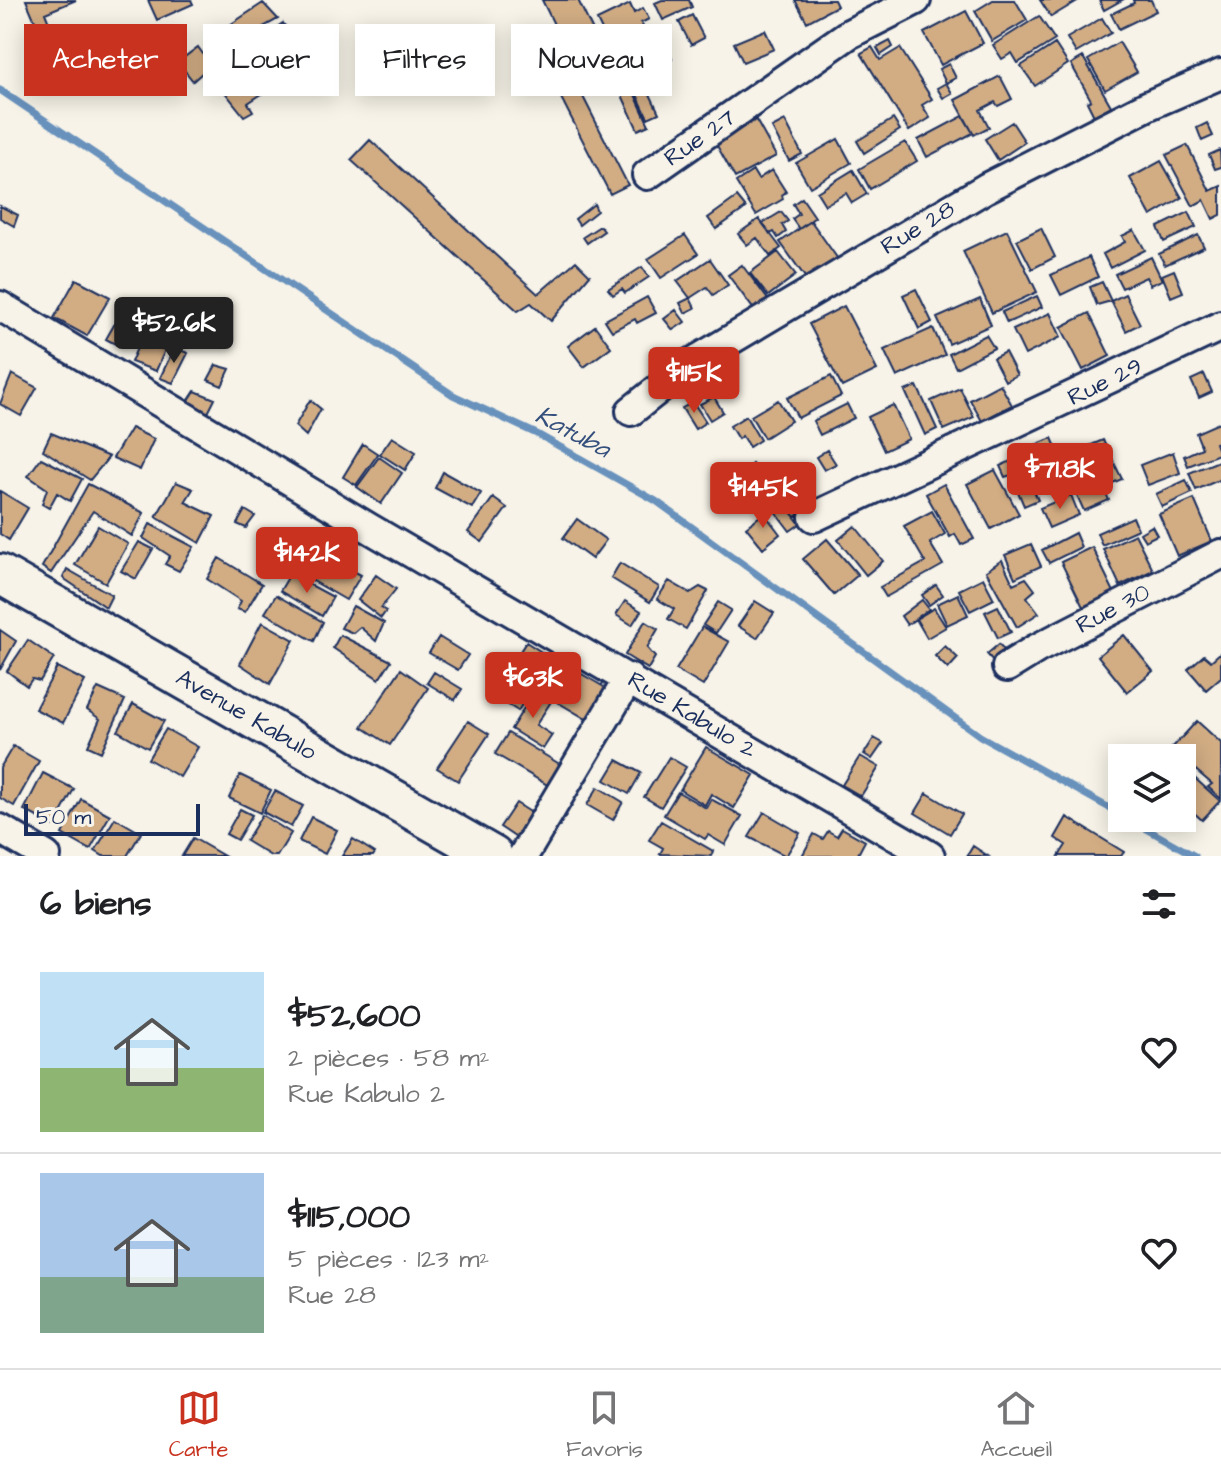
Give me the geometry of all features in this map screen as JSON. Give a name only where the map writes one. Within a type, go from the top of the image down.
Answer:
[{"type":"street","name":"Rue 27","points":[[647,175],[849,34],[916,0]]},
{"type":"street","name":"Rue 28","points":[[631,411],[690,364],[986,188],[1147,106],[1221,74]]},
{"type":"street","name":"Rue Kabulo 2","points":[[0,306],[369,528],[930,856]]},
{"type":"street","name":"Rue 29","points":[[814,517],[1221,326]]},
{"type":"street","name":"Rue 30","points":[[1007,667],[1221,554]]},
{"type":"street","name":"Avenue Kabulo","points":[[0,574],[493,856]]},
{"type":"street","points":[[523,856],[629,678]]},
{"type":"street","points":[[0,829],[46,856]]},
{"type":"building","points":[[26,0],[76,0],[45,13],[50,24],[36,24]]},
{"type":"building","points":[[148,0],[191,0],[193,4],[157,20]]},
{"type":"building","points":[[542,0],[578,0],[590,24],[554,24]]},
{"type":"building","points":[[689,0],[692,7],[663,20],[655,3]]},
{"type":"building","points":[[795,0],[834,0],[837,6],[807,22]]},
{"type":"building","points":[[993,0],[1015,0],[1027,20],[992,41],[975,11]]},
{"type":"building","points":[[1040,0],[1079,0],[1051,17]]},
{"type":"building","points":[[1099,0],[1122,0],[1104,10]]},
{"type":"building","points":[[1133,0],[1151,0],[1156,11],[1119,29],[1111,14],[1134,3]]},
{"type":"building","points":[[263,3],[278,19],[269,24],[231,24]]},
{"type":"building","points":[[630,4],[634,13],[643,8],[649,19],[642,24],[599,24],[597,20]]},
{"type":"building","points":[[966,11],[983,43],[941,65],[924,33]]},
{"type":"building","points":[[692,15],[704,38],[691,45],[679,22]]},
{"type":"building","points":[[1039,16],[1055,40],[1018,63],[1012,53],[1002,59],[993,45]]},
{"type":"building","points":[[1102,18],[1111,33],[1076,53],[1067,38]]},
{"type":"building","points":[[765,30],[774,49],[743,62],[734,43]]},
{"type":"building","points":[[890,41],[893,47],[881,55],[877,48]]},
{"type":"building","points":[[1119,42],[1137,72],[1105,90],[1088,60]]},
{"type":"building","points":[[1055,44],[1068,64],[1035,86],[1021,66]]},
{"type":"building","points":[[198,47],[203,54],[203,72],[193,81],[187,73],[187,55]]},
{"type":"building","points":[[872,47],[880,60],[900,48],[932,99],[922,105],[930,118],[909,131],[861,53]]},
{"type":"building","points":[[1083,57],[1111,106],[1094,116],[1087,102],[1091,100],[1071,64]]},
{"type":"building","points":[[949,64],[956,78],[946,83],[939,69]]},
{"type":"building","points":[[1000,76],[1012,99],[998,106],[995,102],[980,110],[989,127],[974,135],[955,100]]},
{"type":"building","points":[[946,83],[952,93],[943,98],[937,88]]},
{"type":"building","points":[[228,96],[259,96],[248,103],[253,111],[244,116]]},
{"type":"building","points":[[560,96],[583,96],[628,185],[610,194]]},
{"type":"building","points":[[622,96],[636,96],[649,125],[638,130]]},
{"type":"building","points":[[638,96],[651,96],[659,113],[648,118]]},
{"type":"building","points":[[963,116],[973,133],[927,157],[918,140]]},
{"type":"building","points":[[893,119],[900,130],[864,153],[857,141]]},
{"type":"building","points":[[756,120],[776,156],[735,178],[715,142]]},
{"type":"building","points":[[785,121],[802,154],[789,161],[772,128]]},
{"type":"building","points":[[1012,122],[1025,142],[998,160],[985,139]]},
{"type":"building","points":[[1207,123],[1213,136],[1202,141],[1197,128]]},
{"type":"building","points":[[838,139],[851,163],[810,187],[796,163]]},
{"type":"building","points":[[370,140],[538,294],[576,261],[590,275],[551,321],[531,303],[518,311],[351,160]]},
{"type":"building","points":[[905,142],[917,161],[870,189],[859,169]]},
{"type":"building","points":[[1187,145],[1210,191],[1221,186],[1221,215],[1213,219],[1204,200],[1193,206],[1166,155]]},
{"type":"building","points":[[1220,150],[1221,167],[1215,169],[1209,155]]},
{"type":"building","points":[[1161,161],[1182,198],[1151,216],[1130,178]]},
{"type":"building","points":[[772,170],[786,192],[782,195],[783,199],[756,215],[736,182],[753,171],[758,179]]},
{"type":"building","points":[[853,170],[867,194],[852,203],[846,193],[825,205],[817,192]]},
{"type":"building","points":[[737,197],[746,208],[716,229],[708,218]]},
{"type":"building","points":[[802,198],[815,217],[799,229],[792,219],[799,214],[793,204]]},
{"type":"building","points":[[594,204],[597,211],[579,225],[575,219]]},
{"type":"building","points":[[0,206],[18,215],[14,226],[0,218]]},
{"type":"building","points":[[781,212],[788,221],[782,225],[786,232],[778,238],[774,232],[770,234],[763,223]]},
{"type":"building","points":[[1189,212],[1196,227],[1164,242],[1158,227]]},
{"type":"building","points":[[759,219],[781,248],[770,256],[757,238],[747,245],[738,234]]},
{"type":"building","points":[[811,221],[840,262],[810,284],[780,242]]},
{"type":"building","points":[[600,226],[604,231],[587,243],[583,237]]},
{"type":"building","points":[[1041,228],[1055,257],[1032,269],[1017,240]]},
{"type":"building","points":[[1007,230],[1037,292],[992,313],[963,251]]},
{"type":"building","points":[[1134,230],[1145,250],[1110,268],[1103,254],[1125,242],[1122,236]]},
{"type":"building","points":[[685,235],[698,254],[661,278],[648,259]]},
{"type":"building","points":[[1198,235],[1204,247],[1165,265],[1159,254]]},
{"type":"building","points":[[778,252],[796,275],[768,296],[750,273]]},
{"type":"building","points":[[1089,257],[1098,277],[1061,295],[1051,275]]},
{"type":"building","points":[[1151,257],[1162,280],[1150,285],[1146,277],[1122,288],[1115,274]]},
{"type":"building","points":[[710,259],[728,285],[713,295],[707,287],[690,298],[677,281]]},
{"type":"building","points":[[742,265],[772,305],[758,315],[728,275]]},
{"type":"building","points":[[642,267],[649,277],[625,293],[622,289],[613,295],[608,289]]},
{"type":"building","points":[[1174,270],[1183,292],[1171,297],[1162,275]]},
{"type":"building","points":[[76,279],[110,297],[87,336],[54,318]]},
{"type":"building","points":[[1102,282],[1111,301],[1097,305],[1090,287]]},
{"type":"building","points":[[916,289],[932,322],[919,329],[903,295]]},
{"type":"building","points":[[1125,294],[1140,324],[1126,331],[1111,301]]},
{"type":"building","points":[[1037,296],[1042,307],[1007,323],[1002,312]]},
{"type":"building","points":[[647,297],[656,313],[612,331],[605,320]]},
{"type":"building","points":[[690,298],[695,308],[685,313],[680,303]]},
{"type":"building","points":[[980,299],[991,325],[949,344],[937,318]]},
{"type":"building","points":[[844,306],[877,370],[842,387],[809,324]]},
{"type":"building","points":[[676,310],[685,322],[673,330],[664,319]]},
{"type":"building","points":[[1050,313],[1061,337],[1025,355],[1013,330]]},
{"type":"building","points":[[1089,313],[1110,356],[1083,370],[1061,327]]},
{"type":"building","points":[[118,318],[132,327],[119,346],[106,339]]},
{"type":"building","points":[[595,326],[611,347],[584,367],[568,346]]},
{"type":"building","points":[[933,328],[945,355],[897,377],[884,350]]},
{"type":"building","points":[[986,335],[994,348],[956,368],[949,354]]},
{"type":"building","points":[[140,341],[165,350],[156,371],[131,362]]},
{"type":"building","points":[[174,348],[188,353],[173,383],[160,378]]},
{"type":"building","points":[[1005,352],[1017,375],[1005,381],[993,358]]},
{"type":"building","points":[[216,365],[230,369],[222,386],[208,380]]},
{"type":"building","points":[[12,374],[37,388],[21,416],[0,404]]},
{"type":"building","points":[[1204,374],[1212,392],[1199,398],[1191,380]]},
{"type":"building","points":[[831,376],[841,396],[798,418],[787,398]]},
{"type":"building","points":[[1000,384],[1012,405],[982,421],[970,400]]},
{"type":"building","points":[[917,386],[937,429],[925,435],[905,391]]},
{"type":"building","points":[[960,388],[974,417],[944,430],[931,401]]},
{"type":"building","points":[[195,391],[215,399],[208,413],[187,403]]},
{"type":"building","points":[[714,397],[723,412],[710,420],[700,404]]},
{"type":"building","points":[[310,400],[321,409],[306,436],[295,426]]},
{"type":"building","points":[[778,400],[791,421],[764,438],[751,416]]},
{"type":"building","points":[[693,402],[706,422],[695,429],[682,408]]},
{"type":"building","points":[[847,404],[854,418],[820,435],[813,421]]},
{"type":"building","points":[[893,405],[909,439],[884,451],[868,417]]},
{"type":"building","points":[[746,416],[760,440],[749,447],[742,436],[738,439],[730,426]]},
{"type":"building","points":[[1221,422],[1221,441],[1215,443],[1219,454],[1188,466],[1184,456],[1202,448],[1196,433]]},
{"type":"building","points":[[131,428],[154,439],[140,470],[113,458]]},
{"type":"building","points":[[51,433],[109,457],[90,480],[43,450]]},
{"type":"building","points":[[392,437],[416,452],[405,470],[380,454]]},
{"type":"building","points":[[1052,438],[1066,470],[1044,480],[1037,465],[1043,462],[1035,445]]},
{"type":"building","points":[[1103,440],[1122,479],[1108,485],[1099,466],[1089,472],[1083,460],[1089,458],[1084,448]]},
{"type":"building","points":[[363,444],[378,454],[356,485],[343,477]]},
{"type":"building","points":[[827,450],[836,464],[824,470],[816,457]]},
{"type":"building","points":[[1173,452],[1180,473],[1148,485],[1140,465]]},
{"type":"building","points":[[379,457],[402,473],[381,504],[357,487]]},
{"type":"building","points":[[1020,457],[1038,500],[1024,506],[1011,475],[1005,477],[1000,466]]},
{"type":"building","points":[[41,458],[82,479],[70,501],[57,493],[49,508],[42,504],[47,489],[28,476]]},
{"type":"building","points":[[1221,460],[1221,479],[1196,490],[1189,473]]},
{"type":"building","points":[[752,464],[771,486],[747,506],[728,484]]},
{"type":"building","points":[[995,470],[1019,514],[991,529],[967,484]]},
{"type":"building","points":[[1079,470],[1085,484],[1099,478],[1109,500],[1084,511],[1068,475]]},
{"type":"building","points":[[443,472],[481,493],[472,508],[435,488]]},
{"type":"building","points":[[1186,480],[1192,493],[1162,507],[1156,494]]},
{"type":"building","points":[[176,482],[193,489],[185,502],[214,516],[200,543],[156,517]]},
{"type":"building","points":[[88,484],[144,513],[132,536],[93,511],[51,573],[42,567]]},
{"type":"building","points":[[801,484],[814,503],[795,517],[781,498]]},
{"type":"building","points":[[944,484],[974,539],[961,545],[955,534],[950,537],[926,494]]},
{"type":"building","points":[[0,491],[28,508],[9,540],[0,534]]},
{"type":"building","points":[[778,495],[800,524],[790,531],[768,502]]},
{"type":"building","points":[[1071,495],[1079,515],[1049,528],[1040,508]]},
{"type":"building","points":[[493,498],[507,508],[482,542],[468,532]]},
{"type":"building","points":[[1194,499],[1212,541],[1177,556],[1159,514]]},
{"type":"building","points":[[245,510],[255,516],[246,528],[237,524]]},
{"type":"building","points":[[932,511],[945,534],[930,543],[943,565],[886,597],[880,587],[925,562],[904,526]]},
{"type":"building","points":[[764,513],[780,534],[763,548],[746,527]]},
{"type":"building","points":[[1133,517],[1138,529],[1102,545],[1097,533]]},
{"type":"building","points":[[577,519],[606,540],[592,559],[563,538]]},
{"type":"building","points":[[150,524],[194,547],[179,571],[165,564],[170,556],[143,538]]},
{"type":"building","points":[[98,526],[128,544],[106,583],[75,565]]},
{"type":"building","points":[[855,526],[883,561],[866,575],[838,540]]},
{"type":"building","points":[[1152,526],[1157,535],[1145,541],[1140,533]]},
{"type":"building","points":[[1075,533],[1081,547],[1049,563],[1042,550]]},
{"type":"building","points":[[1135,534],[1153,570],[1120,586],[1103,549]]},
{"type":"building","points":[[827,539],[858,575],[834,595],[803,559]]},
{"type":"building","points":[[139,542],[153,549],[136,579],[121,571]]},
{"type":"building","points":[[1031,544],[1041,566],[1015,578],[1005,555]]},
{"type":"building","points":[[1092,547],[1114,592],[1083,607],[1061,562]]},
{"type":"building","points":[[309,548],[361,575],[346,600],[294,570]]},
{"type":"building","points":[[219,558],[262,584],[245,612],[237,609],[241,601],[207,579]]},
{"type":"building","points":[[1002,560],[1013,584],[1026,578],[1035,590],[1027,597],[1039,613],[1017,627],[986,571]]},
{"type":"building","points":[[620,563],[659,587],[650,602],[611,578]]},
{"type":"building","points":[[67,569],[112,595],[106,607],[63,578]]},
{"type":"building","points":[[290,574],[333,597],[322,616],[280,591]]},
{"type":"building","points":[[376,575],[396,589],[381,608],[386,611],[381,618],[358,600]]},
{"type":"building","points":[[983,578],[994,599],[970,611],[959,590]]},
{"type":"building","points":[[669,581],[690,593],[700,587],[708,591],[686,629],[668,619],[674,609],[657,599]]},
{"type":"building","points":[[936,585],[943,595],[929,605],[922,595]]},
{"type":"building","points":[[958,594],[968,615],[947,625],[937,604]]},
{"type":"building","points":[[276,595],[323,622],[314,641],[265,613]]},
{"type":"building","points":[[922,600],[929,609],[907,625],[901,616]]},
{"type":"building","points":[[625,601],[641,611],[632,625],[616,615]]},
{"type":"building","points":[[755,601],[774,613],[757,638],[738,626]]},
{"type":"building","points":[[718,602],[731,610],[716,633],[703,625]]},
{"type":"building","points":[[353,606],[384,623],[376,641],[360,627],[353,633],[341,628]]},
{"type":"building","points":[[998,606],[1011,632],[998,638],[985,612]]},
{"type":"building","points":[[934,608],[946,627],[927,638],[916,619]]},
{"type":"building","points":[[645,621],[658,629],[647,648],[655,657],[648,669],[625,655]]},
{"type":"building","points":[[262,622],[294,640],[270,684],[240,664]]},
{"type":"building","points":[[702,627],[729,642],[703,686],[676,670]]},
{"type":"building","points":[[0,630],[16,641],[0,670]]},
{"type":"building","points":[[340,635],[391,661],[379,679],[333,648]]},
{"type":"building","points":[[1124,635],[1153,671],[1127,692],[1098,656]]},
{"type":"building","points":[[439,637],[468,655],[458,670],[429,653]]},
{"type":"building","points":[[28,640],[54,658],[40,681],[32,679],[27,686],[7,671]]},
{"type":"building","points":[[526,642],[551,658],[518,711],[492,695]]},
{"type":"building","points":[[999,644],[1006,652],[994,662],[987,654]]},
{"type":"building","points":[[945,646],[958,658],[948,669],[935,656]]},
{"type":"building","points":[[1221,652],[1221,677],[1206,690],[1188,669],[1204,655],[1211,661]]},
{"type":"building","points":[[57,667],[85,681],[63,723],[35,709]]},
{"type":"building","points":[[401,669],[428,688],[390,745],[362,727]]},
{"type":"building","points":[[573,669],[611,691],[593,723],[554,700]]},
{"type":"building","points":[[434,672],[462,689],[455,700],[427,683]]},
{"type":"building","points":[[98,688],[125,700],[101,752],[88,746],[100,719],[87,710]]},
{"type":"building","points":[[535,690],[552,700],[536,725],[552,735],[543,749],[511,729]]},
{"type":"building","points":[[133,704],[164,721],[148,748],[118,731]]},
{"type":"building","points":[[468,721],[489,734],[458,781],[437,768]]},
{"type":"building","points":[[1197,721],[1221,743],[1221,799],[1208,787],[1212,784],[1196,770],[1196,744],[1176,744]]},
{"type":"building","points":[[166,729],[198,747],[180,777],[148,759]]},
{"type":"building","points":[[508,733],[563,766],[551,787],[495,754]]},
{"type":"building","points":[[874,738],[883,743],[872,759],[864,754]]},
{"type":"building","points":[[13,746],[39,761],[14,806],[0,798],[0,768]]},
{"type":"building","points":[[706,747],[754,775],[734,808],[711,794],[705,805],[680,790]]},
{"type":"building","points":[[860,756],[879,767],[861,796],[842,785]]},
{"type":"building","points":[[669,757],[686,767],[661,807],[644,797]]},
{"type":"building","points":[[617,760],[641,773],[629,794],[605,780]]},
{"type":"building","points":[[43,773],[74,789],[54,826],[24,810]]},
{"type":"building","points":[[240,775],[271,790],[260,813],[229,798]]},
{"type":"building","points":[[1196,779],[1220,801],[1202,820],[1196,815]]},
{"type":"building","points":[[598,787],[623,802],[613,820],[587,805]]},
{"type":"building","points":[[275,791],[303,806],[291,827],[263,812]]},
{"type":"building","points":[[678,792],[706,808],[711,799],[742,816],[725,845],[708,835],[705,839],[664,815]]},
{"type":"building","points":[[927,793],[962,814],[950,834],[915,813]]},
{"type":"building","points":[[81,799],[110,815],[90,850],[62,834]]},
{"type":"building","points":[[516,803],[543,820],[527,845],[500,827]]},
{"type":"building","points":[[240,809],[252,815],[237,840],[226,834]]},
{"type":"building","points":[[764,812],[800,833],[786,856],[749,837]]},
{"type":"building","points":[[262,815],[291,833],[277,856],[271,856],[246,841]]},
{"type":"building","points":[[311,817],[337,830],[325,854],[299,841]]},
{"type":"building","points":[[1067,817],[1124,852],[1121,856],[1059,856],[1066,845],[1055,838]]},
{"type":"building","points":[[115,818],[141,833],[127,856],[103,856],[95,851]]},
{"type":"building","points":[[661,821],[713,851],[711,856],[660,854],[663,848],[649,840]]},
{"type":"building","points":[[842,828],[865,841],[857,856],[802,856],[814,834],[823,839],[828,831],[837,836]]},
{"type":"building","points":[[193,838],[224,856],[182,856]]},
{"type":"building","points":[[353,839],[375,853],[373,856],[342,856]]},
{"type":"building","points":[[973,846],[988,856],[967,856]]},
{"type":"waterway","name":"Katuba","points":[[0,90],[453,395],[539,435],[656,501],[980,736],[1108,807]]},
{"type":"waterway","name":"Katuba","points":[[1152,832],[1195,856]]}]
